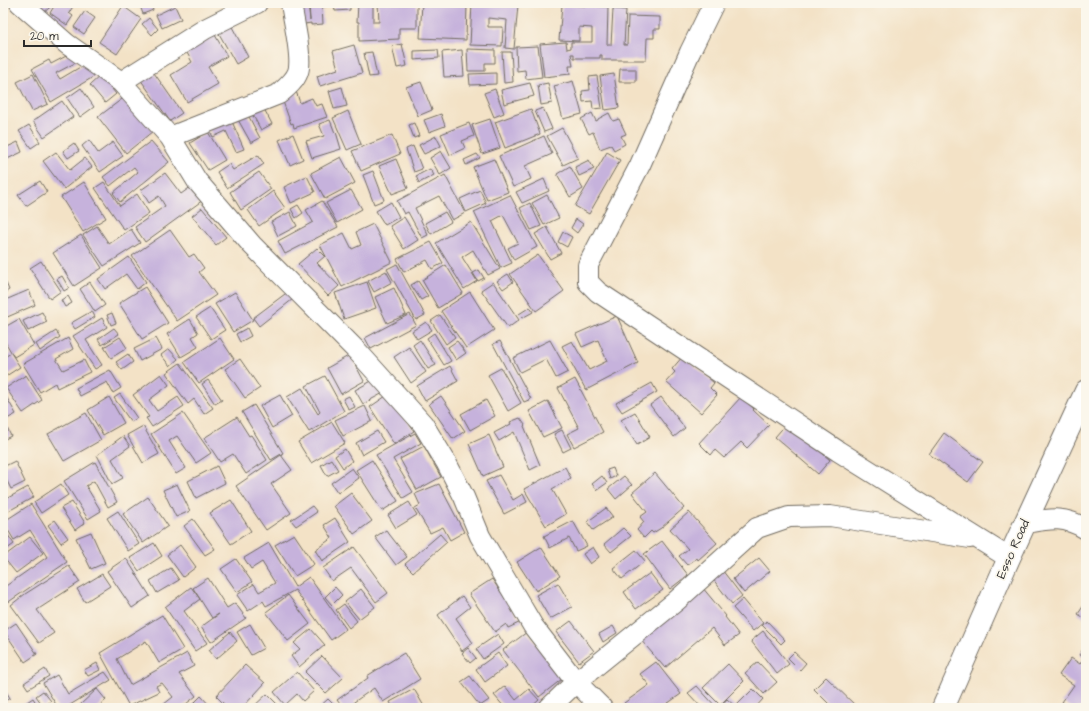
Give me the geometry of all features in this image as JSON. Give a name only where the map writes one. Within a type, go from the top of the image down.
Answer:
[{"type":"street","points":[[20,3],[66,44],[121,82],[170,137],[197,181],[243,234],[358,352],[423,424],[446,462],[464,497],[480,536],[533,626],[576,682],[602,708]]},
{"type":"street","points":[[121,82],[205,29],[257,3]]},
{"type":"street","points":[[170,137],[280,94],[292,82],[298,72],[299,59],[290,3]]},
{"type":"street","points":[[714,3],[690,52],[640,165],[588,265],[588,282],[598,292],[838,451],[1009,558]]},
{"type":"street","name":"Esso Road","points":[[943,708],[1024,523],[1086,391]]},
{"type":"street","points":[[549,708],[576,682],[675,602],[757,528],[790,517],[830,516],[980,540]]},
{"type":"street","points":[[1024,523],[1053,519],[1075,522],[1086,529]]},
{"type":"building","points":[[34,3],[53,3],[54,4],[43,13]]},
{"type":"building","points":[[56,3],[75,3],[69,13],[73,16],[67,25],[50,13]]},
{"type":"building","points":[[139,3],[150,3],[153,10],[143,14]]},
{"type":"building","points":[[297,3],[308,3],[310,20],[309,3],[350,3],[350,10],[335,11],[334,6],[322,7],[323,24],[311,25],[311,23],[299,25]]},
{"type":"building","points":[[358,3],[373,3],[373,22],[379,22],[378,3],[417,3],[417,28],[399,28],[399,39],[359,41],[359,22],[357,22]]},
{"type":"building","points":[[422,3],[467,4],[466,40],[420,38]]},
{"type":"building","points":[[472,3],[518,5],[514,49],[505,48],[507,20],[488,18],[488,27],[503,27],[502,46],[470,45]]},
{"type":"building","points":[[562,5],[608,7],[607,45],[611,45],[613,9],[626,10],[624,45],[627,45],[628,16],[660,17],[660,29],[654,29],[654,38],[647,38],[646,60],[602,60],[602,55],[600,55],[600,58],[574,58],[574,54],[571,54],[573,66],[569,66],[570,74],[544,77],[540,44],[566,42],[567,49],[571,48],[571,42],[592,42],[592,28],[579,27],[579,41],[559,40]]},
{"type":"building","points":[[123,6],[141,19],[117,54],[99,42]]},
{"type":"building","points":[[175,6],[181,19],[162,28],[156,15]]},
{"type":"building","points":[[85,11],[95,18],[84,34],[74,27]]},
{"type":"building","points":[[149,18],[158,29],[152,35],[142,24]]},
{"type":"building","points":[[230,23],[248,57],[236,64],[217,30]]},
{"type":"building","points":[[215,35],[227,56],[208,67],[218,84],[187,102],[171,75],[192,62],[186,51]]},
{"type":"building","points":[[402,44],[407,66],[397,68],[392,46]]},
{"type":"building","points":[[354,45],[362,73],[320,86],[317,76],[338,69],[333,51]]},
{"type":"building","points":[[538,46],[542,77],[526,79],[525,70],[517,71],[516,47]]},
{"type":"building","points":[[467,49],[495,50],[495,63],[485,63],[485,71],[468,71]]},
{"type":"building","points":[[438,50],[439,58],[414,60],[414,51]]},
{"type":"building","points":[[462,50],[464,76],[444,77],[442,52]]},
{"type":"building","points":[[372,52],[377,76],[369,77],[364,53]]},
{"type":"building","points":[[502,52],[511,52],[513,82],[504,83]]},
{"type":"building","points":[[72,53],[77,62],[56,73],[60,79],[87,63],[95,76],[51,102],[32,69],[49,60],[51,64]]},
{"type":"building","points":[[620,69],[636,69],[636,82],[619,82]]},
{"type":"building","points":[[152,70],[182,113],[170,121],[140,79]]},
{"type":"building","points":[[496,73],[496,84],[470,85],[469,74]]},
{"type":"building","points":[[33,74],[48,104],[32,111],[17,82]]},
{"type":"building","points":[[614,74],[619,108],[605,110],[600,76]]},
{"type":"building","points":[[101,75],[116,94],[105,103],[90,85]]},
{"type":"building","points":[[597,76],[602,108],[593,109],[592,101],[583,102],[582,91],[590,90],[589,77]]},
{"type":"building","points":[[573,81],[582,114],[563,119],[554,86]]},
{"type":"building","points":[[421,82],[432,110],[418,116],[406,87]]},
{"type":"building","points":[[530,83],[534,96],[504,104],[501,90]]},
{"type":"building","points":[[548,83],[552,103],[541,105],[538,85]]},
{"type":"building","points":[[342,87],[347,106],[334,109],[329,91]]},
{"type":"building","points":[[81,88],[94,107],[80,117],[67,98]]},
{"type":"building","points":[[495,89],[504,113],[494,117],[484,93]]},
{"type":"building","points":[[296,91],[300,103],[312,98],[316,106],[322,104],[327,117],[294,128],[293,123],[291,124],[281,96]]},
{"type":"building","points":[[126,96],[153,131],[126,153],[98,117]]},
{"type":"building","points":[[62,101],[73,117],[44,137],[33,121]]},
{"type":"building","points":[[262,105],[272,124],[261,130],[250,110]]},
{"type":"building","points":[[543,108],[552,129],[544,132],[535,111]]},
{"type":"building","points":[[531,109],[540,134],[505,148],[495,122]]},
{"type":"building","points":[[246,111],[260,138],[251,143],[236,116]]},
{"type":"building","points":[[348,111],[361,144],[347,150],[333,118]]},
{"type":"building","points":[[592,113],[596,121],[609,113],[613,121],[619,119],[626,134],[621,136],[625,144],[614,150],[611,145],[600,149],[593,132],[589,134],[581,119]]},
{"type":"building","points":[[441,114],[445,126],[429,132],[424,120]]},
{"type":"building","points":[[230,117],[244,149],[236,152],[226,131],[213,137],[208,127]]},
{"type":"building","points":[[490,119],[500,148],[482,154],[472,125]]},
{"type":"building","points":[[330,120],[335,133],[336,132],[341,149],[312,158],[306,141],[324,136],[319,124]]},
{"type":"building","points":[[414,123],[419,136],[414,138],[409,125]]},
{"type":"building","points":[[469,123],[474,136],[462,141],[465,148],[450,155],[441,134]]},
{"type":"building","points":[[29,125],[40,142],[31,148],[19,131]]},
{"type":"building","points":[[562,128],[578,158],[563,165],[547,136]]},
{"type":"building","points":[[208,132],[225,160],[208,170],[190,143]]},
{"type":"building","points":[[293,134],[303,159],[290,165],[279,140]]},
{"type":"building","points":[[392,135],[400,154],[361,171],[352,151]]},
{"type":"building","points":[[436,136],[441,146],[424,154],[419,145]]},
{"type":"building","points":[[544,136],[552,154],[525,166],[531,179],[513,187],[499,156]]},
{"type":"building","points":[[89,140],[98,153],[113,142],[123,156],[100,172],[82,146]]},
{"type":"building","points":[[151,141],[169,162],[120,202],[113,193],[138,172],[134,167],[110,186],[103,177]]},
{"type":"building","points":[[18,142],[22,152],[3,161],[3,149]]},
{"type":"building","points":[[74,143],[79,151],[68,158],[63,151]]},
{"type":"building","points":[[413,146],[422,169],[414,172],[406,149]]},
{"type":"building","points":[[441,151],[451,168],[440,175],[430,158]]},
{"type":"building","points":[[56,152],[70,170],[85,158],[92,167],[64,189],[43,161]]},
{"type":"building","points":[[607,152],[620,160],[589,214],[575,206]]},
{"type":"building","points":[[477,154],[480,158],[466,165],[464,160]]},
{"type":"building","points":[[258,155],[264,164],[227,188],[217,172],[229,164],[233,170]]},
{"type":"building","points":[[341,157],[355,183],[325,199],[311,173]]},
{"type":"building","points":[[396,159],[408,188],[392,194],[379,166]]},
{"type":"building","points":[[494,159],[508,192],[487,200],[473,167]]},
{"type":"building","points":[[589,160],[594,169],[579,176],[575,167]]},
{"type":"building","points":[[570,166],[583,189],[570,197],[557,174]]},
{"type":"building","points":[[430,169],[434,175],[419,183],[416,176]]},
{"type":"building","points":[[373,171],[384,200],[374,204],[363,175]]},
{"type":"building","points":[[259,172],[271,189],[241,210],[230,192]]},
{"type":"building","points":[[165,173],[181,194],[192,186],[203,200],[145,242],[135,227],[165,206],[159,196],[149,203],[141,190]]},
{"type":"building","points":[[445,175],[465,213],[452,220],[439,196],[415,208],[428,235],[422,238],[408,212],[404,214],[397,201]]},
{"type":"building","points":[[307,176],[315,192],[291,203],[284,187]]},
{"type":"building","points":[[544,179],[549,191],[522,203],[516,192]]},
{"type":"building","points":[[40,181],[47,192],[26,206],[18,195]]},
{"type":"building","points":[[84,182],[106,218],[83,232],[61,197]]},
{"type":"building","points":[[104,182],[120,206],[137,194],[149,213],[124,230],[95,188]]},
{"type":"building","points":[[351,190],[362,209],[337,223],[326,203]]},
{"type":"building","points":[[480,190],[486,203],[466,212],[460,199]]},
{"type":"building","points":[[273,191],[285,208],[259,226],[248,210]]},
{"type":"building","points":[[510,195],[537,247],[514,260],[508,248],[518,243],[503,215],[492,221],[512,263],[501,268],[474,212]]},
{"type":"building","points":[[547,195],[559,218],[544,225],[532,203]]},
{"type":"building","points":[[322,201],[338,227],[285,254],[278,241],[313,222],[306,210]]},
{"type":"building","points":[[391,202],[399,217],[385,225],[376,211]]},
{"type":"building","points":[[530,203],[541,226],[531,230],[520,208]]},
{"type":"building","points":[[298,205],[303,213],[296,218],[291,209]]},
{"type":"building","points":[[202,208],[226,237],[216,245],[192,216]]},
{"type":"building","points":[[290,212],[297,226],[278,236],[271,222]]},
{"type":"building","points":[[445,212],[451,222],[431,234],[425,223]]},
{"type":"building","points":[[404,217],[418,240],[404,249],[390,226]]},
{"type":"building","points":[[576,219],[583,224],[577,233],[571,228]]},
{"type":"building","points":[[471,222],[500,269],[488,275],[473,250],[462,257],[477,281],[464,289],[436,243]]},
{"type":"building","points":[[373,224],[392,262],[342,287],[320,245],[344,233],[352,249],[361,245],[356,232]]},
{"type":"building","points":[[97,226],[109,244],[131,229],[140,243],[104,266],[83,235]]},
{"type":"building","points":[[547,227],[561,253],[550,259],[535,234]]},
{"type":"building","points":[[170,230],[189,257],[194,254],[204,268],[199,272],[216,295],[177,321],[132,256]]},
{"type":"building","points":[[563,232],[572,237],[567,247],[558,242]]},
{"type":"building","points":[[81,235],[102,268],[74,286],[53,253]]},
{"type":"building","points":[[431,242],[443,263],[432,269],[427,260],[404,272],[397,259]]},
{"type":"building","points":[[317,248],[325,256],[317,263],[339,286],[328,296],[298,264]]},
{"type":"building","points":[[538,255],[564,291],[536,311],[510,274]]},
{"type":"building","points":[[129,257],[146,282],[137,289],[126,274],[105,289],[98,279]]},
{"type":"building","points":[[41,261],[61,291],[50,299],[30,268]]},
{"type":"building","points":[[397,264],[425,315],[416,320],[387,269]]},
{"type":"building","points":[[446,265],[463,293],[438,308],[422,280]]},
{"type":"building","points":[[479,270],[484,278],[478,281],[473,273]]},
{"type":"building","points":[[386,271],[392,282],[374,292],[368,281]]},
{"type":"building","points":[[508,274],[513,282],[503,289],[497,281]]},
{"type":"building","points":[[62,276],[69,288],[64,291],[57,279]]},
{"type":"building","points":[[418,281],[428,296],[421,300],[411,285]]},
{"type":"building","points":[[90,282],[105,305],[95,312],[80,289]]},
{"type":"building","points":[[367,282],[376,308],[344,319],[335,293]]},
{"type":"building","points":[[493,282],[519,320],[508,328],[481,290]]},
{"type":"building","points":[[6,283],[9,290],[3,294],[3,285]]},
{"type":"building","points":[[145,287],[168,323],[142,339],[119,303]]},
{"type":"building","points":[[293,288],[298,295],[259,326],[253,318]]},
{"type":"building","points":[[394,288],[406,315],[387,323],[375,297]]},
{"type":"building","points":[[29,290],[35,305],[5,318],[3,313],[3,301]]},
{"type":"building","points":[[235,292],[253,320],[233,332],[215,304]]},
{"type":"building","points":[[470,292],[494,330],[466,348],[441,311]]},
{"type":"building","points":[[68,296],[72,303],[65,307],[61,300]]},
{"type":"building","points":[[530,307],[533,312],[522,318],[519,314]]},
{"type":"building","points":[[210,308],[225,330],[211,339],[196,317]]},
{"type":"building","points":[[92,311],[95,317],[75,329],[71,323]]},
{"type":"building","points":[[42,312],[47,322],[28,331],[23,321]]},
{"type":"building","points":[[112,313],[116,323],[111,325],[107,315]]},
{"type":"building","points":[[410,314],[416,325],[371,349],[365,338]]},
{"type":"building","points":[[440,315],[455,337],[446,344],[431,321]]},
{"type":"building","points":[[617,316],[638,363],[586,390],[562,346],[572,341],[589,370],[607,361],[598,340],[582,347],[576,334]]},
{"type":"building","points":[[102,318],[107,327],[86,340],[102,365],[95,369],[73,336]]},
{"type":"building","points":[[19,319],[34,345],[14,357],[3,338],[3,328]]},
{"type":"building","points":[[190,319],[198,333],[192,337],[198,347],[181,357],[167,334]]},
{"type":"building","points":[[426,322],[432,330],[417,339],[412,331]]},
{"type":"building","points":[[114,328],[119,334],[102,345],[98,339]]},
{"type":"building","points":[[247,328],[251,336],[240,342],[236,334]]},
{"type":"building","points":[[56,331],[60,337],[40,351],[36,344]]},
{"type":"building","points":[[434,333],[451,361],[444,365],[427,338]]},
{"type":"building","points":[[120,337],[127,348],[111,358],[104,347]]},
{"type":"building","points":[[68,338],[73,349],[56,359],[63,370],[84,360],[90,372],[57,388],[55,383],[40,392],[23,364]]},
{"type":"building","points":[[156,338],[162,349],[140,361],[134,349]]},
{"type":"building","points":[[220,338],[234,359],[199,383],[184,362]]},
{"type":"building","points":[[420,340],[436,365],[428,369],[413,345]]},
{"type":"building","points":[[550,340],[568,372],[556,378],[546,359],[520,372],[513,358]]},
{"type":"building","points":[[457,341],[466,353],[456,360],[448,347]]},
{"type":"building","points":[[500,341],[531,399],[524,402],[493,344]]},
{"type":"building","points":[[409,347],[426,372],[411,383],[394,357]]},
{"type":"building","points":[[169,349],[178,359],[170,366],[161,355]]},
{"type":"building","points":[[11,353],[20,367],[3,378],[3,358]]},
{"type":"building","points":[[128,354],[133,362],[122,370],[116,362]]},
{"type":"building","points":[[350,355],[364,381],[341,394],[327,368]]},
{"type":"building","points":[[683,356],[714,383],[710,388],[717,395],[701,413],[666,382],[675,372],[672,369]]},
{"type":"building","points":[[240,359],[260,388],[245,398],[225,369]]},
{"type":"building","points":[[180,363],[213,408],[204,414],[194,399],[188,404],[166,373]]},
{"type":"building","points":[[450,366],[458,381],[425,401],[417,386]]},
{"type":"building","points":[[501,368],[521,403],[508,411],[488,375]]},
{"type":"building","points":[[110,370],[121,388],[113,393],[107,382],[80,396],[76,388]]},
{"type":"building","points":[[161,374],[169,385],[149,400],[157,411],[178,397],[184,406],[152,427],[146,418],[149,417],[133,395]]},
{"type":"building","points":[[26,375],[42,400],[23,413],[6,388]]},
{"type":"building","points":[[325,376],[344,411],[309,432],[287,397],[302,388],[318,414],[320,412],[306,386]]},
{"type":"building","points":[[377,378],[385,392],[363,404],[355,390]]},
{"type":"building","points":[[575,379],[603,432],[574,447],[567,434],[579,428],[558,388]]},
{"type":"building","points":[[208,380],[222,400],[215,404],[202,384]]},
{"type":"building","points":[[652,383],[657,392],[622,412],[616,403]]},
{"type":"building","points":[[3,391],[16,414],[7,419],[3,413]]},
{"type":"building","points":[[120,394],[137,418],[131,422],[114,398]]},
{"type":"building","points":[[389,394],[414,431],[394,444],[370,407]]},
{"type":"building","points":[[280,395],[292,416],[272,428],[260,406]]},
{"type":"building","points":[[349,396],[355,407],[349,410],[343,399]]},
{"type":"building","points":[[441,396],[465,431],[453,439],[429,404]]},
{"type":"building","points":[[109,397],[124,423],[103,435],[88,410]]},
{"type":"building","points":[[661,397],[685,428],[674,437],[650,405]]},
{"type":"building","points":[[741,397],[769,425],[747,448],[741,442],[724,458],[715,450],[711,455],[699,443]]},
{"type":"building","points":[[486,400],[495,416],[470,430],[461,414]]},
{"type":"building","points":[[548,401],[562,428],[543,437],[529,411]]},
{"type":"building","points":[[254,405],[283,453],[271,460],[242,412]]},
{"type":"building","points":[[365,406],[372,421],[343,436],[335,420]]},
{"type":"building","points":[[635,412],[650,437],[637,445],[621,420]]},
{"type":"building","points":[[86,413],[101,440],[64,461],[48,434]]},
{"type":"building","points":[[183,413],[211,453],[196,463],[177,436],[169,441],[186,468],[176,474],[151,434]]},
{"type":"building","points":[[237,417],[267,460],[246,474],[233,454],[220,462],[204,438]]},
{"type":"building","points":[[520,418],[525,425],[524,426],[540,465],[530,470],[514,432],[499,441],[494,433],[511,424],[510,422]]},
{"type":"building","points":[[3,420],[11,436],[3,440]]},
{"type":"building","points":[[332,422],[345,443],[311,463],[298,442]]},
{"type":"building","points":[[787,423],[830,460],[818,474],[775,437]]},
{"type":"building","points":[[143,426],[159,454],[143,463],[127,435]]},
{"type":"building","points":[[562,430],[571,448],[563,452],[554,434]]},
{"type":"building","points":[[377,431],[384,442],[362,455],[356,443]]},
{"type":"building","points":[[415,433],[421,443],[393,459],[413,492],[403,498],[376,455]]},
{"type":"building","points":[[944,433],[983,462],[968,482],[929,454]]},
{"type":"building","points":[[489,435],[503,467],[483,476],[469,444]]},
{"type":"building","points":[[123,436],[130,446],[112,459],[123,478],[112,484],[97,455]]},
{"type":"building","points":[[424,446],[441,477],[417,490],[400,459]]},
{"type":"building","points":[[345,449],[352,461],[343,468],[335,456]]},
{"type":"building","points":[[281,455],[292,470],[271,484],[291,513],[266,530],[236,486]]},
{"type":"building","points":[[331,459],[338,470],[327,476],[321,465]]},
{"type":"building","points":[[372,460],[398,501],[382,511],[356,470]]},
{"type":"building","points":[[15,461],[25,482],[11,489],[3,473],[3,467]]},
{"type":"building","points":[[95,462],[117,502],[108,507],[94,481],[86,486],[101,511],[88,519],[64,481]]},
{"type":"building","points":[[217,466],[225,483],[196,498],[188,481]]},
{"type":"building","points":[[565,467],[571,478],[552,489],[566,514],[546,526],[524,489]]},
{"type":"building","points":[[352,468],[359,478],[338,493],[331,483]]},
{"type":"building","points":[[613,468],[616,476],[610,479],[607,470]]},
{"type":"building","points":[[655,473],[684,508],[661,528],[653,533],[651,531],[644,538],[637,530],[644,522],[640,517],[647,512],[632,493]]},
{"type":"building","points":[[499,475],[513,500],[523,494],[527,502],[504,514],[486,481]]},
{"type":"building","points":[[602,476],[607,483],[597,490],[592,484]]},
{"type":"building","points":[[624,476],[632,485],[616,499],[608,489]]},
{"type":"building","points":[[61,484],[68,495],[41,513],[34,502]]},
{"type":"building","points":[[177,484],[190,511],[176,517],[163,490]]},
{"type":"building","points":[[439,484],[464,532],[450,540],[443,527],[430,533],[415,508],[420,505],[415,494]]},
{"type":"building","points":[[28,487],[34,497],[3,514],[3,498],[4,500]]},
{"type":"building","points":[[351,493],[372,521],[354,534],[334,506]]},
{"type":"building","points":[[148,497],[168,526],[143,543],[123,514]]},
{"type":"building","points":[[231,500],[251,531],[231,544],[210,513]]},
{"type":"building","points":[[72,502],[85,523],[75,530],[61,508]]},
{"type":"building","points":[[409,502],[417,515],[396,528],[388,515]]},
{"type":"building","points":[[31,504],[67,562],[7,603],[3,598],[3,588],[47,557],[30,530],[14,540],[3,522]]},
{"type":"building","points":[[312,506],[317,512],[296,526],[291,520]]},
{"type":"building","points":[[606,508],[613,517],[593,530],[587,522]]},
{"type":"building","points":[[118,511],[139,544],[128,551],[107,518]]},
{"type":"building","points":[[689,512],[717,543],[698,560],[697,558],[687,565],[679,556],[688,549],[670,529]]},
{"type":"building","points":[[335,518],[350,542],[322,561],[315,550],[332,538],[324,525]]},
{"type":"building","points":[[193,519],[215,549],[205,555],[184,526]]},
{"type":"building","points":[[55,520],[68,538],[61,543],[48,525]]},
{"type":"building","points":[[573,521],[587,546],[576,551],[569,538],[550,548],[544,536]]},
{"type":"building","points":[[3,528],[14,544],[3,552]]},
{"type":"building","points":[[623,528],[631,536],[611,552],[604,544]]},
{"type":"building","points":[[386,530],[407,557],[396,565],[375,537]]},
{"type":"building","points":[[91,532],[105,563],[91,569],[76,538]]},
{"type":"building","points":[[294,534],[314,564],[295,576],[275,545]]},
{"type":"building","points":[[440,534],[447,542],[413,572],[405,564]]},
{"type":"building","points":[[30,537],[43,553],[16,573],[3,557]]},
{"type":"building","points":[[662,541],[688,575],[670,589],[644,554]]},
{"type":"building","points":[[154,543],[162,556],[139,571],[130,558]]},
{"type":"building","points":[[269,543],[295,587],[309,577],[346,629],[331,640],[295,590],[266,606],[263,601],[248,611],[237,595],[254,584],[259,592],[275,583],[262,562],[251,569],[244,558]]},
{"type":"building","points":[[180,545],[196,567],[183,577],[167,555]]},
{"type":"building","points":[[354,547],[388,593],[376,602],[351,568],[332,581],[323,568]]},
{"type":"building","points":[[541,547],[560,576],[536,591],[517,562]]},
{"type":"building","points":[[593,547],[599,557],[590,564],[583,554]]},
{"type":"building","points":[[636,550],[645,561],[622,579],[613,568]]},
{"type":"building","points":[[126,558],[150,596],[132,608],[107,571]]},
{"type":"building","points":[[759,558],[770,571],[744,593],[733,579]]},
{"type":"building","points":[[236,559],[252,582],[237,592],[221,569]]},
{"type":"building","points":[[69,566],[80,582],[37,610],[54,633],[39,643],[11,605],[25,594]]},
{"type":"building","points":[[719,566],[742,596],[732,604],[709,574]]},
{"type":"building","points":[[171,568],[179,580],[157,593],[150,581]]},
{"type":"building","points":[[650,573],[663,590],[636,609],[624,592]]},
{"type":"building","points":[[102,574],[110,586],[85,602],[77,589]]},
{"type":"building","points":[[208,578],[227,608],[235,603],[246,618],[211,642],[201,627],[219,614],[212,618],[193,588]]},
{"type":"building","points":[[492,579],[516,615],[523,621],[508,628],[506,624],[495,632],[469,594]]},
{"type":"building","points":[[558,583],[572,607],[550,619],[536,595]]},
{"type":"building","points":[[191,587],[200,599],[184,611],[207,643],[195,651],[165,607]]},
{"type":"building","points":[[335,587],[342,595],[332,605],[325,597]]},
{"type":"building","points":[[702,587],[726,616],[725,617],[739,635],[725,645],[712,628],[665,668],[640,639]]},
{"type":"building","points":[[361,589],[375,607],[359,619],[345,602]]},
{"type":"building","points":[[288,595],[310,624],[288,641],[266,612]]},
{"type":"building","points":[[462,596],[470,607],[456,618],[473,643],[462,651],[438,615]]},
{"type":"building","points":[[743,599],[763,623],[753,631],[733,608]]},
{"type":"building","points":[[1086,602],[1086,619],[1078,614]]},
{"type":"building","points":[[344,604],[357,621],[349,628],[336,610]]},
{"type":"building","points":[[162,615],[183,649],[159,663],[146,641],[117,659],[130,685],[187,653],[194,666],[179,674],[196,696],[181,708],[159,708],[173,697],[162,683],[156,686],[159,692],[129,706],[100,653]]},
{"type":"building","points":[[571,621],[594,651],[579,662],[556,632]]},
{"type":"building","points":[[767,621],[785,640],[781,644],[762,625]]},
{"type":"building","points":[[16,623],[37,654],[25,662],[4,631]]},
{"type":"building","points":[[250,624],[264,648],[251,655],[237,632]]},
{"type":"building","points":[[613,626],[617,633],[603,642],[599,634]]},
{"type":"building","points":[[311,629],[325,645],[299,667],[291,656],[300,649],[294,643]]},
{"type":"building","points":[[763,631],[789,664],[777,674],[751,641]]},
{"type":"building","points":[[230,632],[237,641],[216,659],[209,650]]},
{"type":"building","points":[[527,632],[562,679],[539,697],[503,650]]},
{"type":"building","points":[[498,634],[504,644],[483,659],[476,649]]},
{"type":"building","points":[[1086,645],[1086,708],[1072,708],[1062,702],[1074,685],[1059,675],[1071,658],[1080,664],[1084,658],[1079,655]]},
{"type":"building","points":[[468,648],[476,658],[470,663],[462,653]]},
{"type":"building","points":[[794,652],[806,663],[800,670],[788,658]]},
{"type":"building","points":[[404,653],[420,679],[383,702],[374,688],[354,702],[358,708],[343,708],[337,700],[368,678],[367,676]]},
{"type":"building","points":[[498,653],[507,666],[485,682],[476,669]]},
{"type":"building","points":[[322,656],[343,678],[326,693],[305,672]]},
{"type":"building","points":[[656,662],[681,694],[661,708],[628,708],[624,703],[649,685],[640,674]]},
{"type":"building","points":[[758,662],[777,682],[764,694],[745,673]]},
{"type":"building","points":[[97,663],[100,670],[88,676],[84,670]]},
{"type":"building","points":[[728,664],[744,681],[720,705],[703,688]]},
{"type":"building","points":[[245,665],[265,683],[242,708],[228,708],[216,696]]},
{"type":"building","points":[[45,669],[49,676],[28,689],[24,683]]},
{"type":"building","points":[[105,672],[111,680],[65,708],[58,708],[43,683],[57,675],[68,694]]},
{"type":"building","points":[[297,672],[314,691],[303,701],[297,694],[285,705],[274,692]]},
{"type":"building","points":[[470,676],[489,700],[480,706],[461,682]]},
{"type":"building","points":[[826,677],[858,708],[833,708],[814,689]]},
{"type":"building","points":[[3,686],[10,698],[3,702]]},
{"type":"building","points":[[505,686],[516,700],[529,689],[539,700],[530,708],[505,708],[494,695]]},
{"type":"building","points":[[697,686],[717,708],[702,708],[688,693]]},
{"type":"building","points":[[97,689],[106,700],[97,708],[83,708],[80,705]]},
{"type":"building","points":[[414,689],[425,708],[393,708],[390,702]]},
{"type":"building","points":[[753,689],[763,699],[755,708],[741,708],[737,705]]},
{"type":"building","points":[[43,691],[51,701],[44,707],[36,696]]},
{"type":"building","points":[[267,694],[281,708],[252,708]]},
{"type":"building","points":[[201,696],[212,708],[189,708]]},
{"type":"building","points":[[33,698],[39,708],[18,708]]},
{"type":"building","points":[[328,699],[337,708],[318,708]]},
{"type":"building","points":[[727,699],[737,708],[719,708]]},
{"type":"building","points":[[3,702],[7,708],[3,708]]}]
